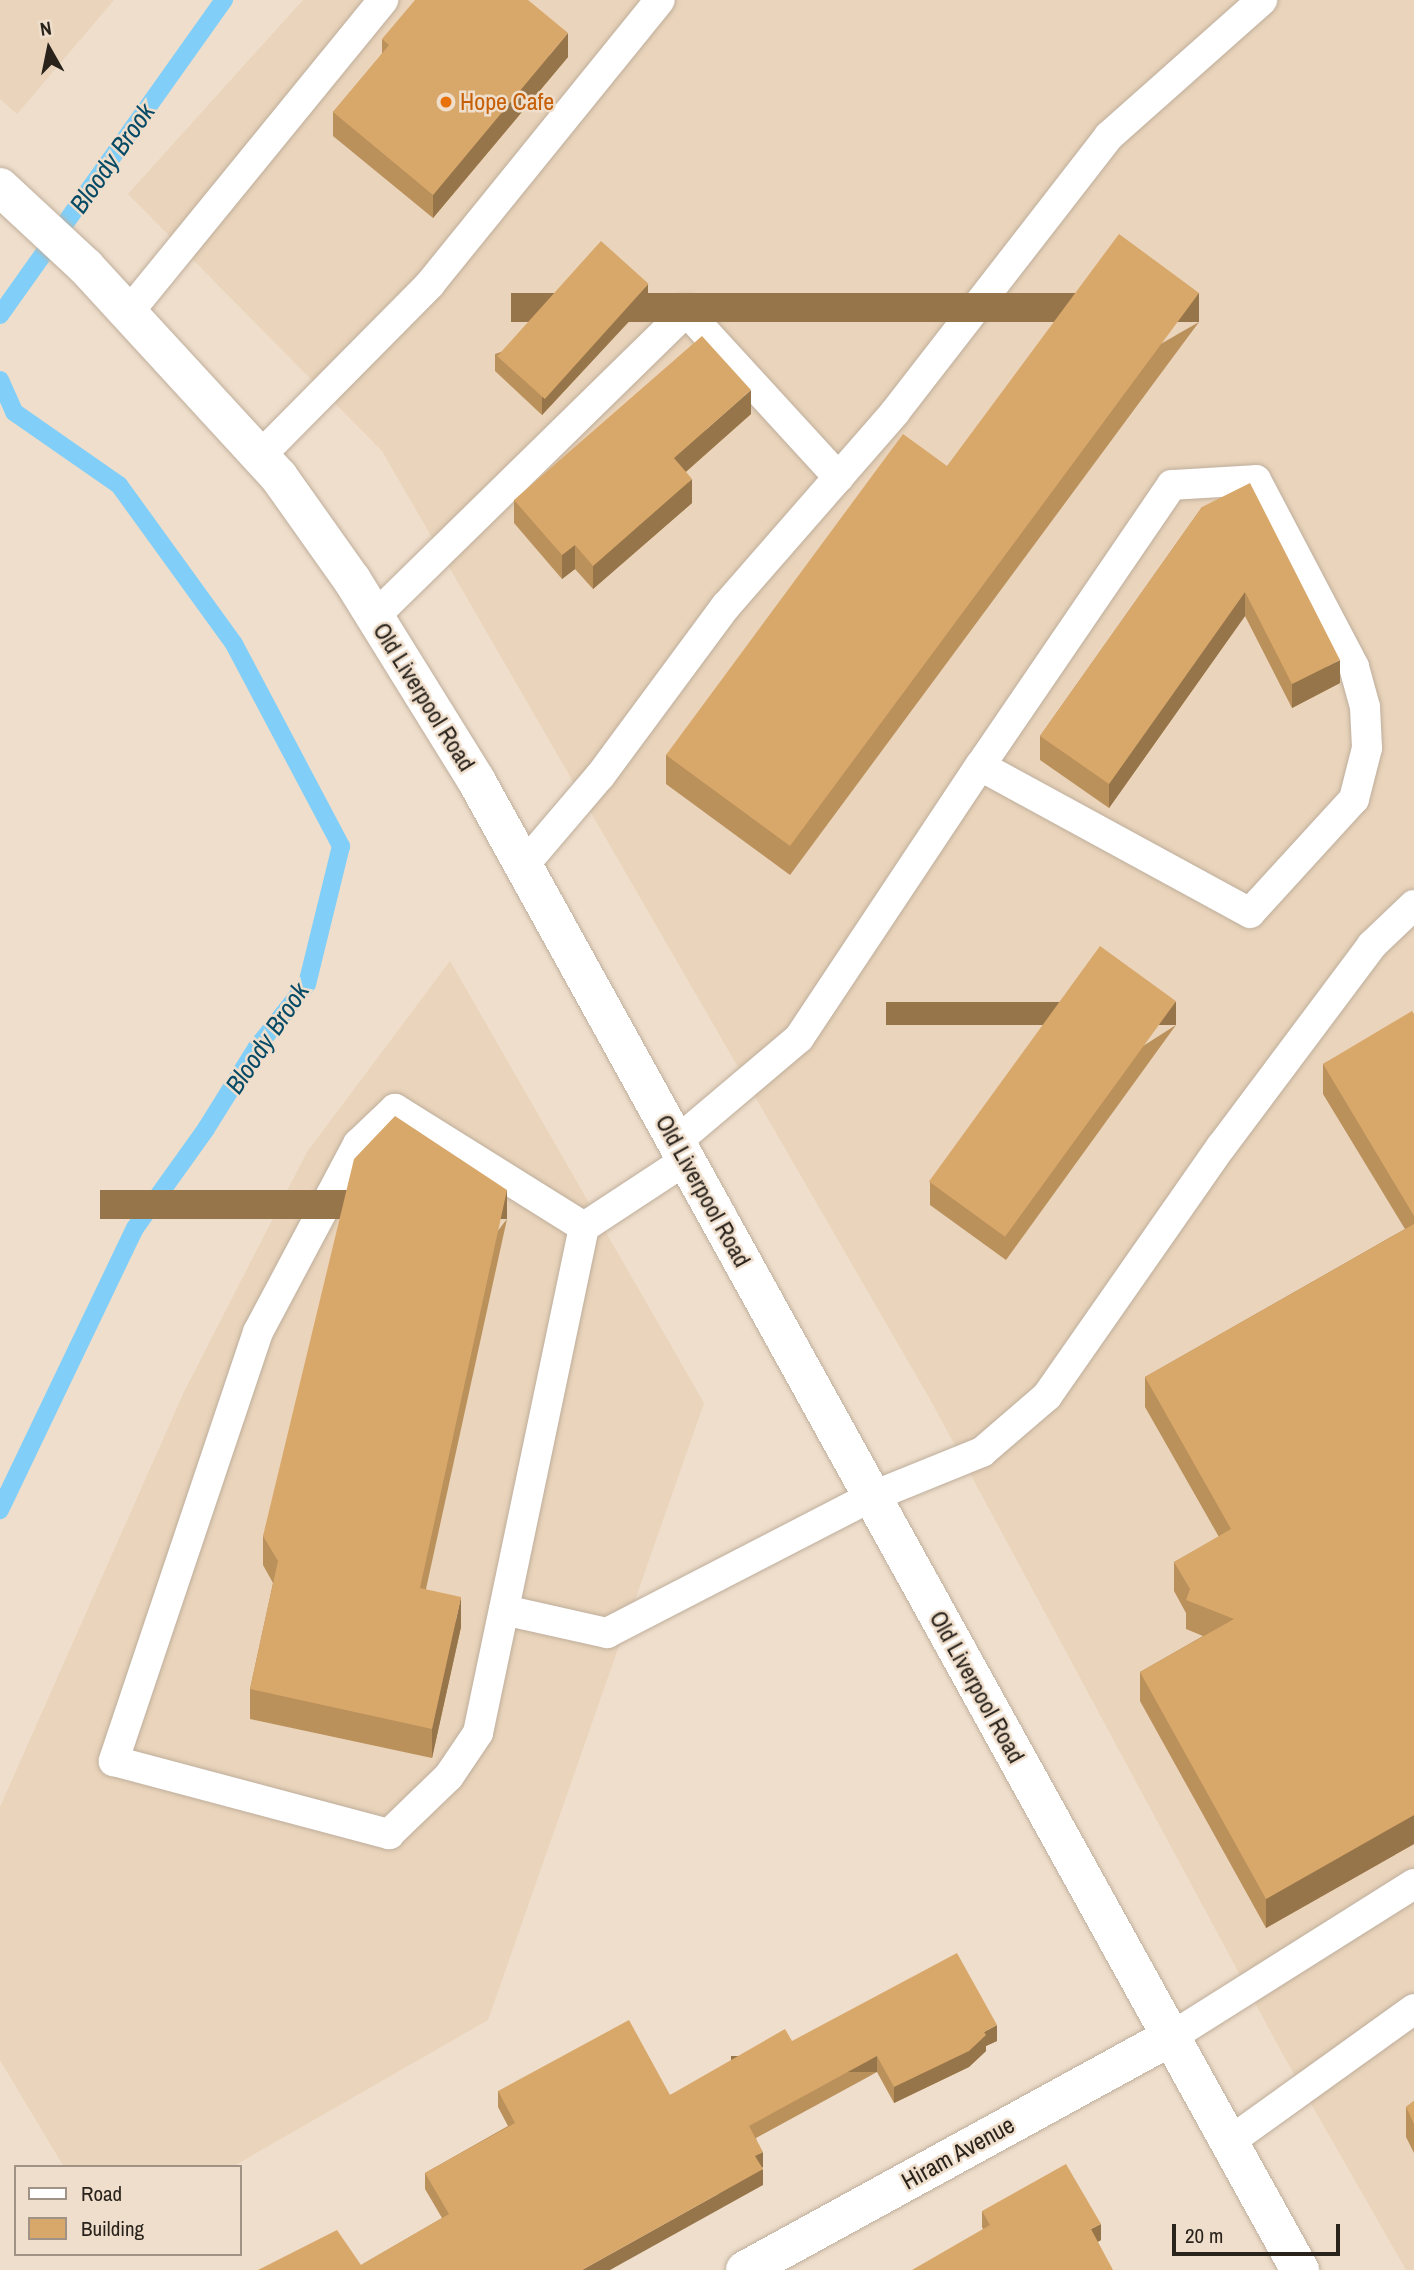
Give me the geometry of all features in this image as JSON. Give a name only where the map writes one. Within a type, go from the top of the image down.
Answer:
[{"type":"main road","name":"Old Liverpool Road","points":[[4,190],[86,267],[260,456],[375,616],[523,866],[1300,2270]]},
{"type":"main road","name":"Hiram Avenue","points":[[745,2270],[1171,2037]]},
{"type":"lane","points":[[128,313],[383,0]]},
{"type":"lane","points":[[260,456],[430,284],[660,0]]},
{"type":"lane","points":[[523,866],[600,776],[726,606],[839,478],[1109,136],[1262,0]]},
{"type":"lane","points":[[375,616],[686,312],[839,478]]},
{"type":"lane","points":[[584,1227],[395,1109],[358,1144],[258,1332],[114,1761],[389,1834],[449,1776],[478,1733],[584,1227],[681,1151],[799,1038],[980,766],[1172,485],[1256,480],[1354,667],[1365,708],[1367,748],[1354,799],[1250,913],[980,766]]},
{"type":"lane","points":[[505,1610],[607,1633],[871,1497],[982,1452],[1048,1396],[1229,1136],[1372,945],[1414,905]]},
{"type":"lane","points":[[1171,2037],[1414,1884]]},
{"type":"lane","points":[[1229,2142],[1414,2009]]},
{"type":"shaded area","points":[[0,0],[114,0],[17,114],[0,99]]},
{"type":"shaded area","points":[[303,0],[1414,0],[1414,2270],[1406,2270],[1281,2051],[931,1401],[382,451],[128,194]]},
{"type":"shaded area","points":[[450,961],[704,1403],[488,2020],[235,2165],[63,2165],[0,2060],[0,1807],[184,1392],[307,1152]]},
{"type":"building","name":"Hope Cafe","points":[[415,0],[528,0],[568,33],[433,195],[333,112],[389,45],[382,39]]},
{"type":"building","points":[[1119,234],[1199,293],[790,846],[666,755],[903,434],[947,466]]},
{"type":"building","points":[[601,241],[649,284],[545,399],[497,356]]},
{"type":"building","points":[[702,336],[751,390],[674,458],[692,479],[593,566],[575,545],[562,555],[514,500]]},
{"type":"building","points":[[1250,483],[1340,660],[1292,684],[1245,592],[1109,784],[1040,736],[1202,507]]},
{"type":"building","points":[[1100,946],[1176,1001],[1005,1237],[929,1181]]},
{"type":"building","points":[[1412,1011],[1414,1014],[1414,1216],[1323,1064]]},
{"type":"building","points":[[395,1116],[507,1190],[420,1588],[461,1597],[432,1729],[250,1689],[278,1561],[263,1536],[354,1159]]},
{"type":"building","points":[[1414,1224],[1414,1815],[1266,1899],[1140,1672],[1234,1619],[1186,1600],[1190,1589],[1174,1562],[1231,1529],[1145,1377]]},
{"type":"building","points":[[957,1953],[997,2025],[984,2032],[986,2035],[969,2051],[894,2087],[877,2056],[749,2126],[763,2152],[755,2156],[763,2169],[582,2270],[258,2270],[337,2230],[361,2265],[449,2214],[425,2173],[515,2123],[498,2091],[629,2020],[670,2095],[785,2029],[792,2041]]},
{"type":"building","points":[[1414,2101],[1414,2124],[1406,2107]]},
{"type":"building","points":[[1066,2164],[1101,2224],[1091,2229],[1113,2270],[912,2270],[990,2225],[982,2211]]},
{"type":"waterway","name":"Bloody Brook","points":[[0,315],[224,0]]},
{"type":"waterway","name":"Bloody Brook","points":[[0,380],[14,412],[119,485],[234,644],[341,846],[307,984],[257,1047],[206,1129],[135,1228],[0,1510]]},
{"type":"place","name":"Hope Cafe","points":[[446,102]]}]
